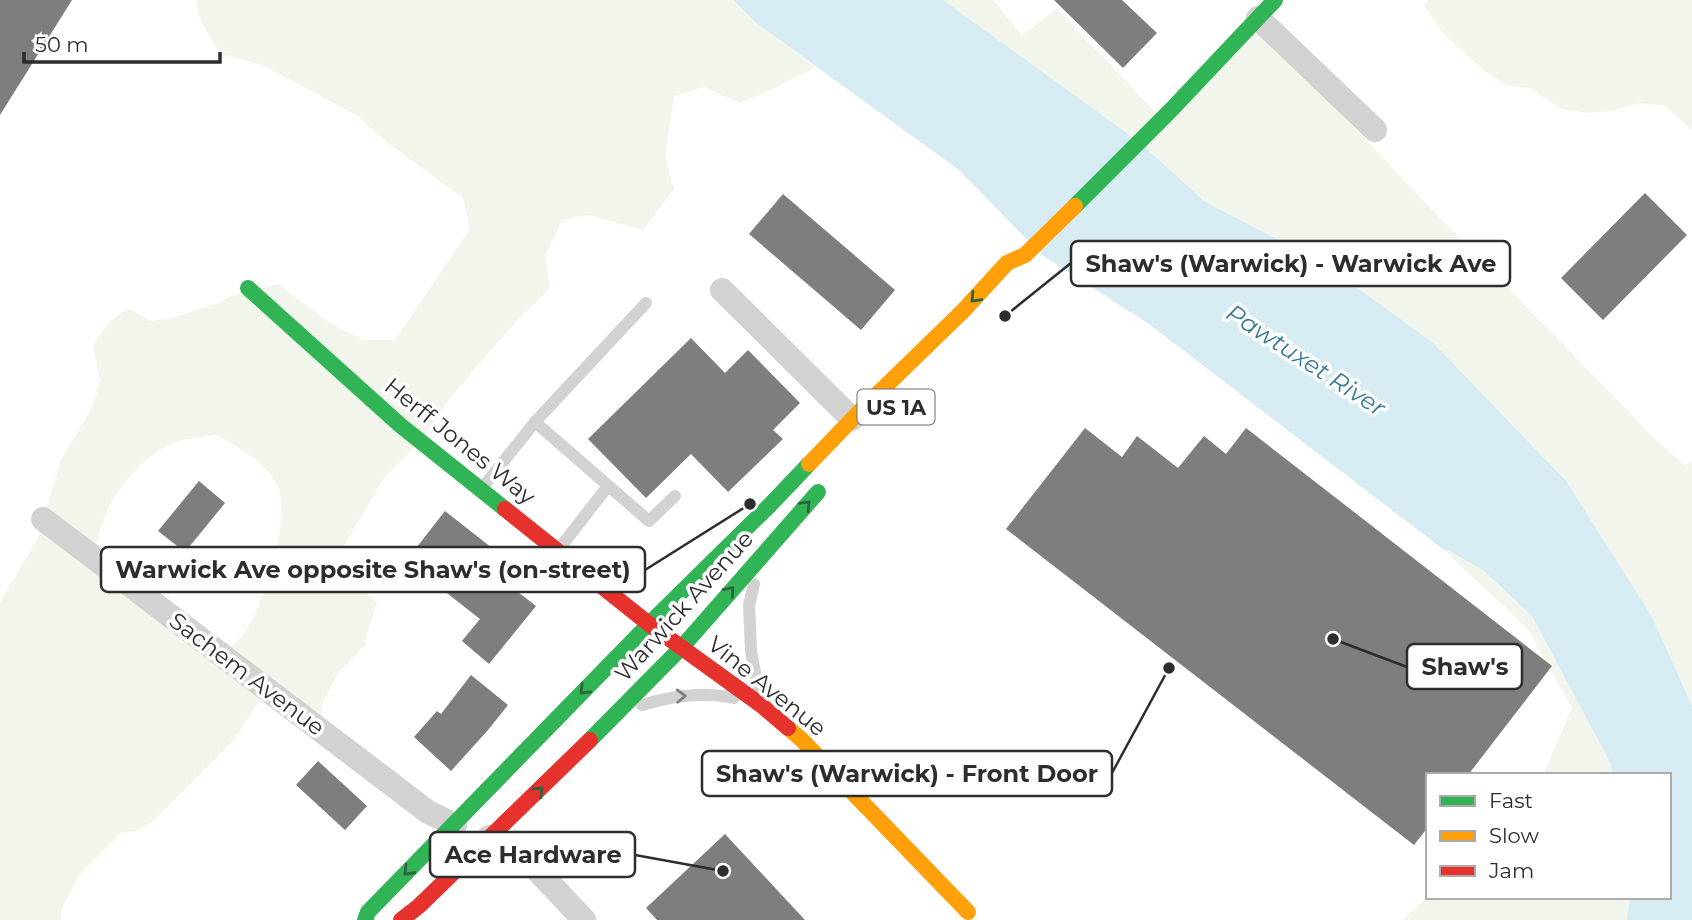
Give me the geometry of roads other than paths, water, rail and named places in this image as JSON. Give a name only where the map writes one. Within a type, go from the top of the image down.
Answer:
[{"type":"main road","points":[[1258,18],[1275,0]]},
{"type":"main road","name":"Warwick Avenue","points":[[365,920],[368,912],[455,825],[528,746],[770,505],[1007,263],[1028,251],[1171,110],[1258,18]]},
{"type":"main road","points":[[1019,274],[1028,251]]},
{"type":"main road","name":"Herff Jones Way","points":[[248,288],[400,425],[649,624]]},
{"type":"main road","name":"Warwick Avenue","points":[[401,920],[419,906],[547,783],[682,647],[825,484]]},
{"type":"main road","name":"Vine Avenue","points":[[649,624],[761,705],[801,739],[968,912]]},
{"type":"street","points":[[1258,18],[1375,130]]},
{"type":"street","points":[[722,289],[852,419]]},
{"type":"street","name":"Sachem Avenue","points":[[43,519],[428,812],[455,825]]},
{"type":"street","points":[[489,837],[522,854],[584,920]]},
{"type":"lane","points":[[481,489],[535,422],[646,303]]},
{"type":"lane","points":[[535,422],[649,521],[675,496]]},
{"type":"lane","points":[[558,550],[608,486]]},
{"type":"lane","points":[[615,714],[668,697],[720,695],[761,705],[751,651],[749,605],[760,556]]},
{"type":"water","name":"Pawtuxet River","points":[[733,0],[943,0],[1138,141],[1204,201],[1326,265],[1433,343],[1566,481],[1652,617],[1692,706],[1692,920],[1627,920],[1630,899],[1671,899],[1671,773],[1613,773],[1611,764],[1532,616],[1483,570],[1444,550],[1149,324],[1042,255],[959,170],[756,23]]},
{"type":"place","name":"Shaw's (Warwick) - Warwick Ave","points":[[1005,316]]},
{"type":"place","name":"Warwick Ave opposite Shaw's (on-street)","points":[[750,504]]},
{"type":"place","name":"Shaw's","points":[[1333,639]]},
{"type":"place","name":"Shaw's (Warwick) - Front Door","points":[[1169,668]]},
{"type":"place","name":"Ace Hardware","points":[[723,871]]}]
